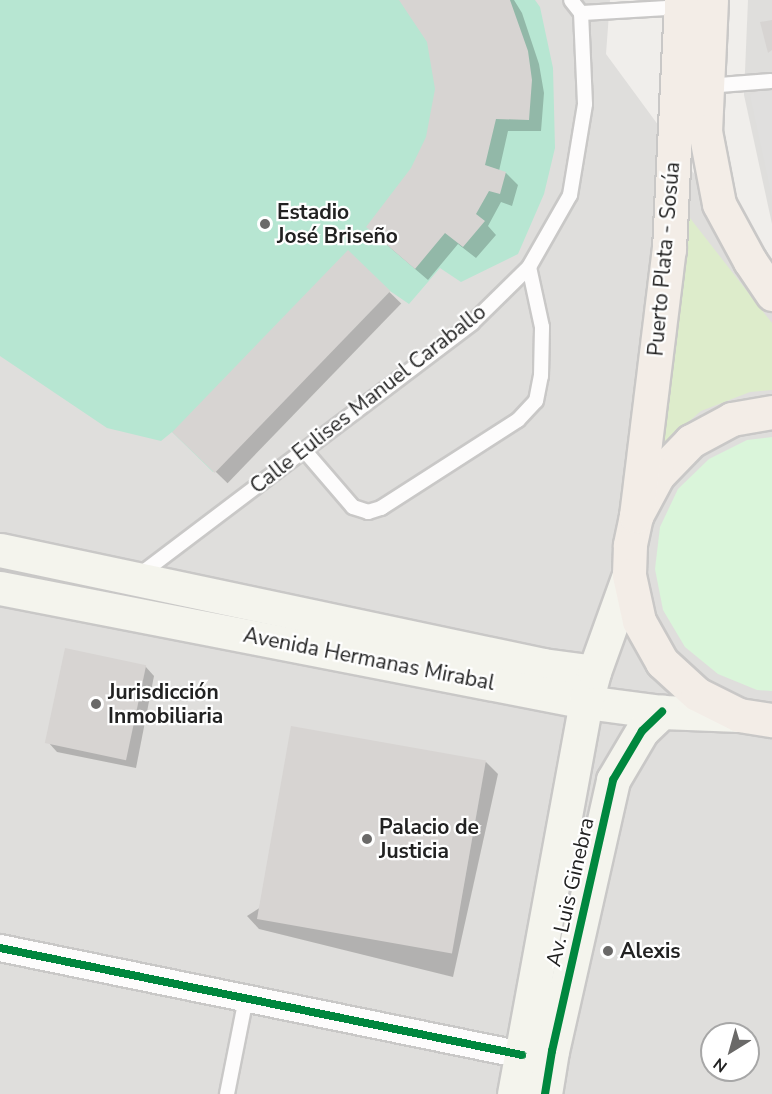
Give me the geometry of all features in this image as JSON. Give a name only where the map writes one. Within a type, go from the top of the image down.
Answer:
[{"type":"main road","name":"Puerto Plata - Sosúa","points":[[691,2],[706,86],[705,131],[719,204],[750,261],[772,294]]},
{"type":"main road","name":"Puerto Plata - Sosúa","points":[[636,516],[669,249],[691,2]]},
{"type":"main road","points":[[762,720],[697,694],[662,662],[639,621],[628,574],[630,545],[636,516],[658,475],[691,441],[732,419],[772,412]]},
{"type":"main road","name":"Avenida Hermanas Mirabal","points":[[0,550],[543,665],[590,687],[662,712],[762,720]]},
{"type":"main road","name":"Av. Luis Ginebra","points":[[514,1094],[590,687],[628,574]]},
{"type":"main road","name":"Avenida Hermanas Mirabal","points":[[0,588],[590,687]]},
{"type":"main road","name":"Av. Luis Ginebra","points":[[545,1094],[552,1051],[613,780],[642,731],[662,712]]},
{"type":"street","points":[[0,948],[522,1056]]},
{"type":"lane","points":[[571,0],[581,13],[691,2]]},
{"type":"lane","name":"Calle Eulises Manuel Caraballo","points":[[134,579],[472,323],[529,267],[570,195],[585,104],[581,13]]},
{"type":"lane","points":[[706,86],[772,82]]},
{"type":"lane","points":[[304,450],[353,507],[368,512],[381,508],[519,420],[536,400],[541,376],[542,327],[529,267]]},
{"type":"lane","points":[[227,1094],[246,998]]},
{"type":"shaded area","points":[[0,0],[610,0],[606,54],[772,280],[772,1094],[0,1094]]},
{"type":"shaded area","points":[[748,0],[772,0],[772,224],[744,95]]},
{"type":"shaded area","points":[[772,84],[772,197],[750,95]]},
{"type":"green space","name":"Estadio José Briseño","points":[[0,0],[535,0],[540,7],[553,68],[555,148],[544,194],[518,254],[461,282],[440,268],[409,304],[390,291],[213,472],[172,432],[161,441],[107,428],[0,356]]},
{"type":"green space","points":[[686,213],[772,323],[772,390],[750,392],[701,411],[664,443]]},
{"type":"green space","points":[[772,437],[772,691],[757,690],[718,674],[685,647],[663,610],[655,569],[660,527],[678,489],[709,459],[747,440]]},
{"type":"building","points":[[399,0],[510,0],[528,51],[532,80],[529,120],[496,119],[485,165],[506,172],[500,194],[489,191],[476,214],[485,221],[463,247],[445,233],[415,269],[366,227],[411,168],[426,137],[435,89],[427,42]]},
{"type":"building","points":[[772,20],[772,50],[768,53],[760,22]]},
{"type":"building","points":[[348,250],[390,291],[215,473],[172,432]]},
{"type":"building","name":"Jurisdicción Inmobiliaria","points":[[65,648],[146,665],[126,760],[45,743]]},
{"type":"building","name":"Palacio de Justicia","points":[[291,726],[486,760],[452,953],[257,919]]},
{"type":"cycle path","points":[[545,1094],[552,1051],[613,780],[642,731],[662,712]]},
{"type":"cycle path","points":[[0,948],[522,1055]]},
{"type":"place","name":"Estadio José Briseño","points":[[265,224]]},
{"type":"place","name":"Jurisdicción Inmobiliaria","points":[[96,704]]},
{"type":"place","name":"Palacio de Justicia","points":[[367,839]]},
{"type":"place","name":"Alexis","points":[[608,951]]}]
